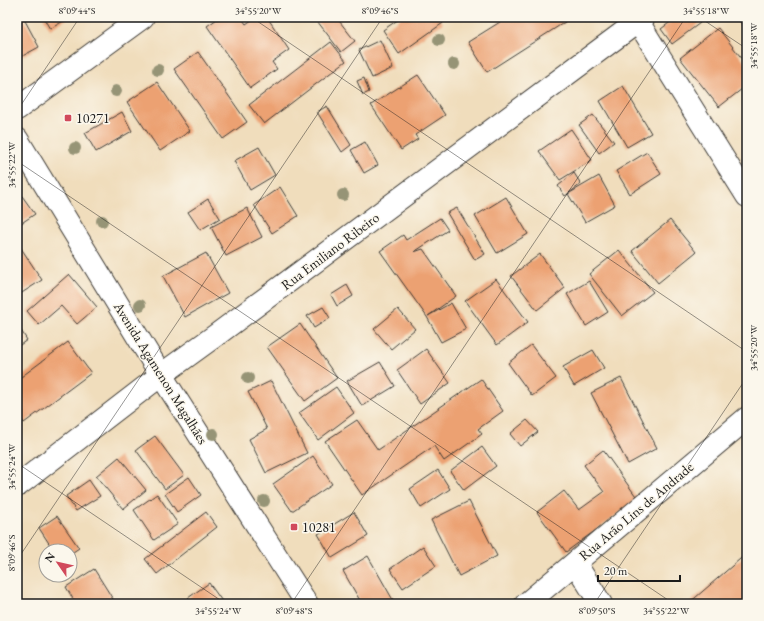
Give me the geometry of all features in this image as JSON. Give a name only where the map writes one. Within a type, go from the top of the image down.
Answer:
[{"type":"main road","points":[[17,109],[143,17]]},
{"type":"main road","points":[[639,18],[747,196]]},
{"type":"main road","name":"Rua Emiliano Ribeiro","points":[[17,486],[161,375],[639,18]]},
{"type":"main road","name":"Avenida Agamenon Magalhães","points":[[17,140],[161,375],[307,604]]},
{"type":"main road","name":"Rua Arão Lins de Andrade","points":[[526,604],[747,418]]},
{"type":"main road","points":[[574,563],[601,604]]},
{"type":"building","points":[[17,17],[23,17],[39,47],[17,59]]},
{"type":"building","points":[[43,17],[70,17],[50,29]]},
{"type":"building","points":[[220,17],[241,17],[246,24],[256,17],[267,17],[289,50],[272,62],[277,69],[250,88],[207,26]]},
{"type":"building","points":[[314,17],[336,17],[355,41],[341,52]]},
{"type":"building","points":[[402,17],[439,17],[443,23],[399,54],[383,30]]},
{"type":"building","points":[[508,17],[562,17],[565,22],[487,72],[468,42]]},
{"type":"building","points":[[677,17],[696,17],[700,23],[672,44],[661,29]]},
{"type":"building","points":[[737,17],[747,17],[747,32]]},
{"type":"building","points":[[718,28],[747,65],[747,85],[719,107],[680,58]]},
{"type":"building","points":[[380,40],[393,68],[372,78],[359,50]]},
{"type":"building","points":[[331,42],[346,61],[264,124],[249,105]]},
{"type":"building","points":[[198,52],[247,122],[223,139],[174,69]]},
{"type":"building","points":[[418,75],[445,115],[415,135],[418,139],[401,150],[371,105]]},
{"type":"building","points":[[364,78],[369,92],[363,95],[357,81]]},
{"type":"building","points":[[157,82],[190,131],[160,151],[127,102]]},
{"type":"building","points":[[623,86],[651,133],[627,147],[600,101]]},
{"type":"building","points":[[327,106],[351,145],[342,152],[317,112]]},
{"type":"building","points":[[122,112],[132,131],[96,152],[85,133]]},
{"type":"building","points":[[593,115],[614,142],[599,153],[579,125]]},
{"type":"building","points":[[571,129],[592,160],[560,180],[539,151]]},
{"type":"building","points":[[365,142],[378,165],[364,173],[351,150]]},
{"type":"building","points":[[259,147],[275,175],[250,190],[234,161]]},
{"type":"building","points":[[647,152],[661,174],[630,194],[616,171]]},
{"type":"building","points":[[574,173],[581,184],[565,196],[558,186]]},
{"type":"building","points":[[599,176],[615,205],[585,222],[568,194]]},
{"type":"building","points":[[280,187],[298,216],[272,233],[254,205]]},
{"type":"building","points":[[17,189],[35,214],[17,226]]},
{"type":"building","points":[[506,197],[528,234],[497,253],[475,216]]},
{"type":"building","points":[[208,199],[220,218],[200,230],[188,212]]},
{"type":"building","points":[[247,208],[262,237],[226,256],[211,227]]},
{"type":"building","points":[[457,208],[485,254],[475,260],[447,213]]},
{"type":"building","points":[[440,218],[448,230],[414,252],[423,249],[456,296],[428,316],[451,303],[466,329],[441,342],[427,317],[380,251],[403,235],[406,240]]},
{"type":"building","points":[[670,220],[696,252],[658,283],[632,251]]},
{"type":"building","points":[[17,242],[42,280],[17,296]]},
{"type":"building","points":[[619,250],[653,292],[622,316],[589,274]]},
{"type":"building","points":[[206,253],[228,293],[185,317],[163,276]]},
{"type":"building","points":[[540,254],[565,288],[537,310],[511,276]]},
{"type":"building","points":[[69,274],[97,307],[77,324],[61,306],[39,325],[27,311]]},
{"type":"building","points":[[496,279],[528,322],[497,345],[465,301]]},
{"type":"building","points":[[589,281],[608,312],[586,326],[567,294]]},
{"type":"building","points":[[347,285],[353,296],[337,306],[331,295]]},
{"type":"building","points":[[323,307],[330,318],[314,328],[307,316]]},
{"type":"building","points":[[398,309],[415,329],[391,349],[374,329]]},
{"type":"building","points":[[17,324],[27,340],[17,347]]},
{"type":"building","points":[[300,324],[337,378],[305,401],[267,347]]},
{"type":"building","points":[[68,342],[91,373],[24,423],[17,413],[17,380]]},
{"type":"building","points":[[531,345],[556,378],[532,396],[508,363]]},
{"type":"building","points":[[426,349],[450,383],[420,404],[397,370]]},
{"type":"building","points":[[593,350],[604,368],[574,386],[563,367]]},
{"type":"building","points":[[380,362],[395,386],[362,406],[347,381]]},
{"type":"building","points":[[621,378],[657,448],[628,464],[591,393]]},
{"type":"building","points":[[481,379],[503,411],[478,429],[482,434],[444,461],[434,446],[362,495],[325,441],[357,420],[378,450]]},
{"type":"building","points":[[271,381],[307,453],[266,473],[249,439],[267,429],[248,392]]},
{"type":"building","points":[[336,387],[354,413],[318,440],[299,413]]},
{"type":"building","points":[[527,420],[538,432],[520,446],[510,434]]},
{"type":"building","points":[[155,436],[184,475],[165,489],[136,450]]},
{"type":"building","points":[[482,447],[496,466],[464,490],[450,471]]},
{"type":"building","points":[[603,450],[638,499],[566,552],[537,512],[564,491],[579,510],[604,492],[584,465]]},
{"type":"building","points":[[313,456],[332,484],[292,511],[273,484]]},
{"type":"building","points":[[119,457],[146,490],[123,509],[96,476]]},
{"type":"building","points":[[438,470],[450,489],[421,508],[410,489]]},
{"type":"building","points":[[189,477],[201,495],[177,512],[165,494]]},
{"type":"building","points":[[89,480],[100,496],[76,511],[66,496]]},
{"type":"building","points":[[157,494],[178,524],[154,540],[134,510]]},
{"type":"building","points":[[469,501],[497,556],[459,576],[431,520]]},
{"type":"building","points":[[206,512],[217,527],[157,574],[145,559]]},
{"type":"building","points":[[354,512],[368,536],[332,558],[318,534]]},
{"type":"building","points":[[57,516],[76,543],[49,543],[39,528]]},
{"type":"building","points":[[423,546],[436,566],[403,588],[390,569]]},
{"type":"building","points":[[747,553],[746,604],[688,604]]},
{"type":"building","points":[[368,556],[393,600],[386,604],[362,604],[343,571]]},
{"type":"building","points":[[94,569],[116,604],[76,604],[66,587],[72,583],[78,583],[78,579]]},
{"type":"building","points":[[209,583],[224,604],[193,604],[188,598]]},
{"type":"place","name":"10271","points":[[68,118]]},
{"type":"place","name":"10281","points":[[294,527]]}]
